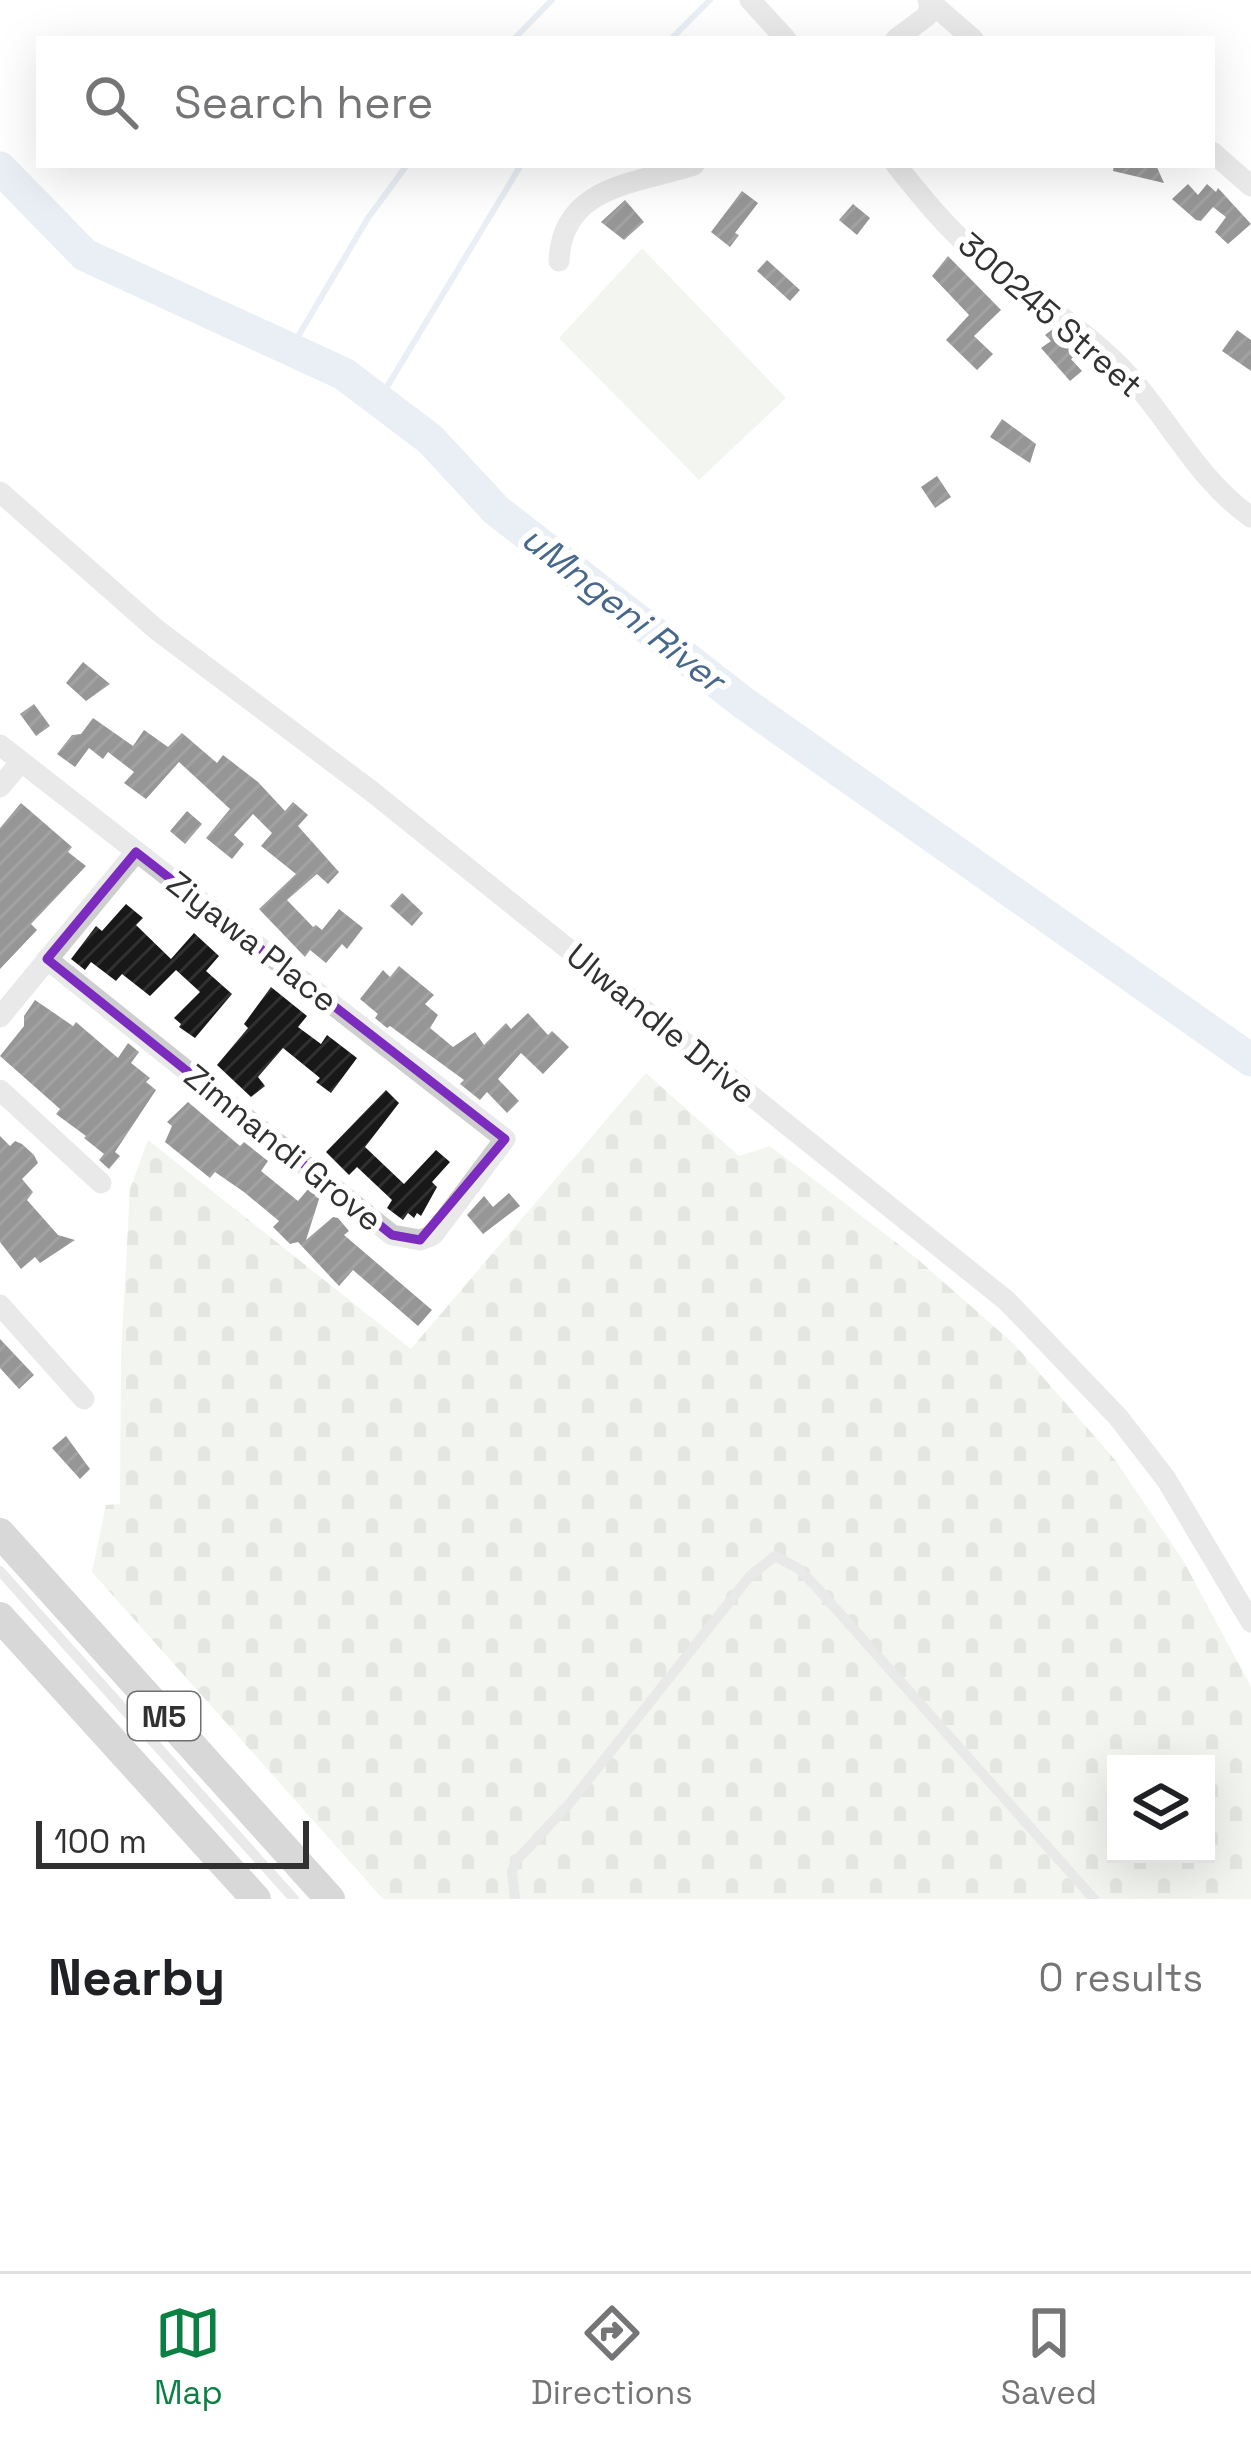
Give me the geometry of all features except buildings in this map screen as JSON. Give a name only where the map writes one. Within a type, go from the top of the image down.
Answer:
[{"type":"main road","name":"M5","points":[[0,1533],[330,1899]]},
{"type":"main road","name":"M5","points":[[0,1617],[256,1899]]},
{"type":"street","points":[[750,0],[783,36]]},
{"type":"street","points":[[900,36],[927,16],[930,1]]},
{"type":"street","points":[[930,1],[970,36]]},
{"type":"street","points":[[1215,155],[1251,186]]},
{"type":"street","points":[[559,261],[566,221],[596,195],[684,168]]},
{"type":"street","name":"300245 Street","points":[[898,168],[935,214],[975,251],[1129,376],[1216,488],[1251,517]]},
{"type":"street","name":"Ulwandle Drive","points":[[0,492],[157,630],[370,790],[1007,1301],[1118,1417],[1166,1479],[1251,1622]]},
{"type":"street","name":"Ziyawa Place","points":[[0,745],[505,1139]]},
{"type":"street","points":[[0,787],[20,763]]},
{"type":"street","points":[[0,1017],[136,852]]},
{"type":"street","name":"Zimnandi Grove","points":[[47,959],[392,1235],[420,1240],[433,1235],[505,1139]]},
{"type":"street","points":[[0,1090],[100,1183]]},
{"type":"street","points":[[0,1305],[84,1399]]},
{"type":"lane","points":[[515,1899],[512,1871],[516,1861],[569,1804],[750,1576],[775,1556],[799,1569],[819,1590],[1094,1899]]},
{"type":"lane","points":[[0,1571],[294,1899]]},
{"type":"highlighted area","points":[[136,852],[505,1139],[420,1240],[392,1235],[47,959]]},
{"type":"green space","points":[[642,248],[786,398],[699,480],[559,338]]},
{"type":"green space","points":[[646,1073],[739,1156],[770,1146],[915,1257],[1014,1344],[1116,1461],[1184,1562],[1251,1687],[1251,1899],[383,1899],[92,1572],[106,1505],[120,1504],[121,1356],[130,1189],[148,1140],[411,1349]]},
{"type":"waterway","points":[[517,36],[552,0]]},
{"type":"waterway","points":[[674,36],[710,0]]},
{"type":"waterway","name":"uMngeni River","points":[[0,168],[85,255],[344,374],[430,439],[496,510],[745,704],[1251,1060]]},
{"type":"waterway","points":[[290,350],[368,218],[405,168]]},
{"type":"waterway","points":[[379,400],[519,168]]}]
